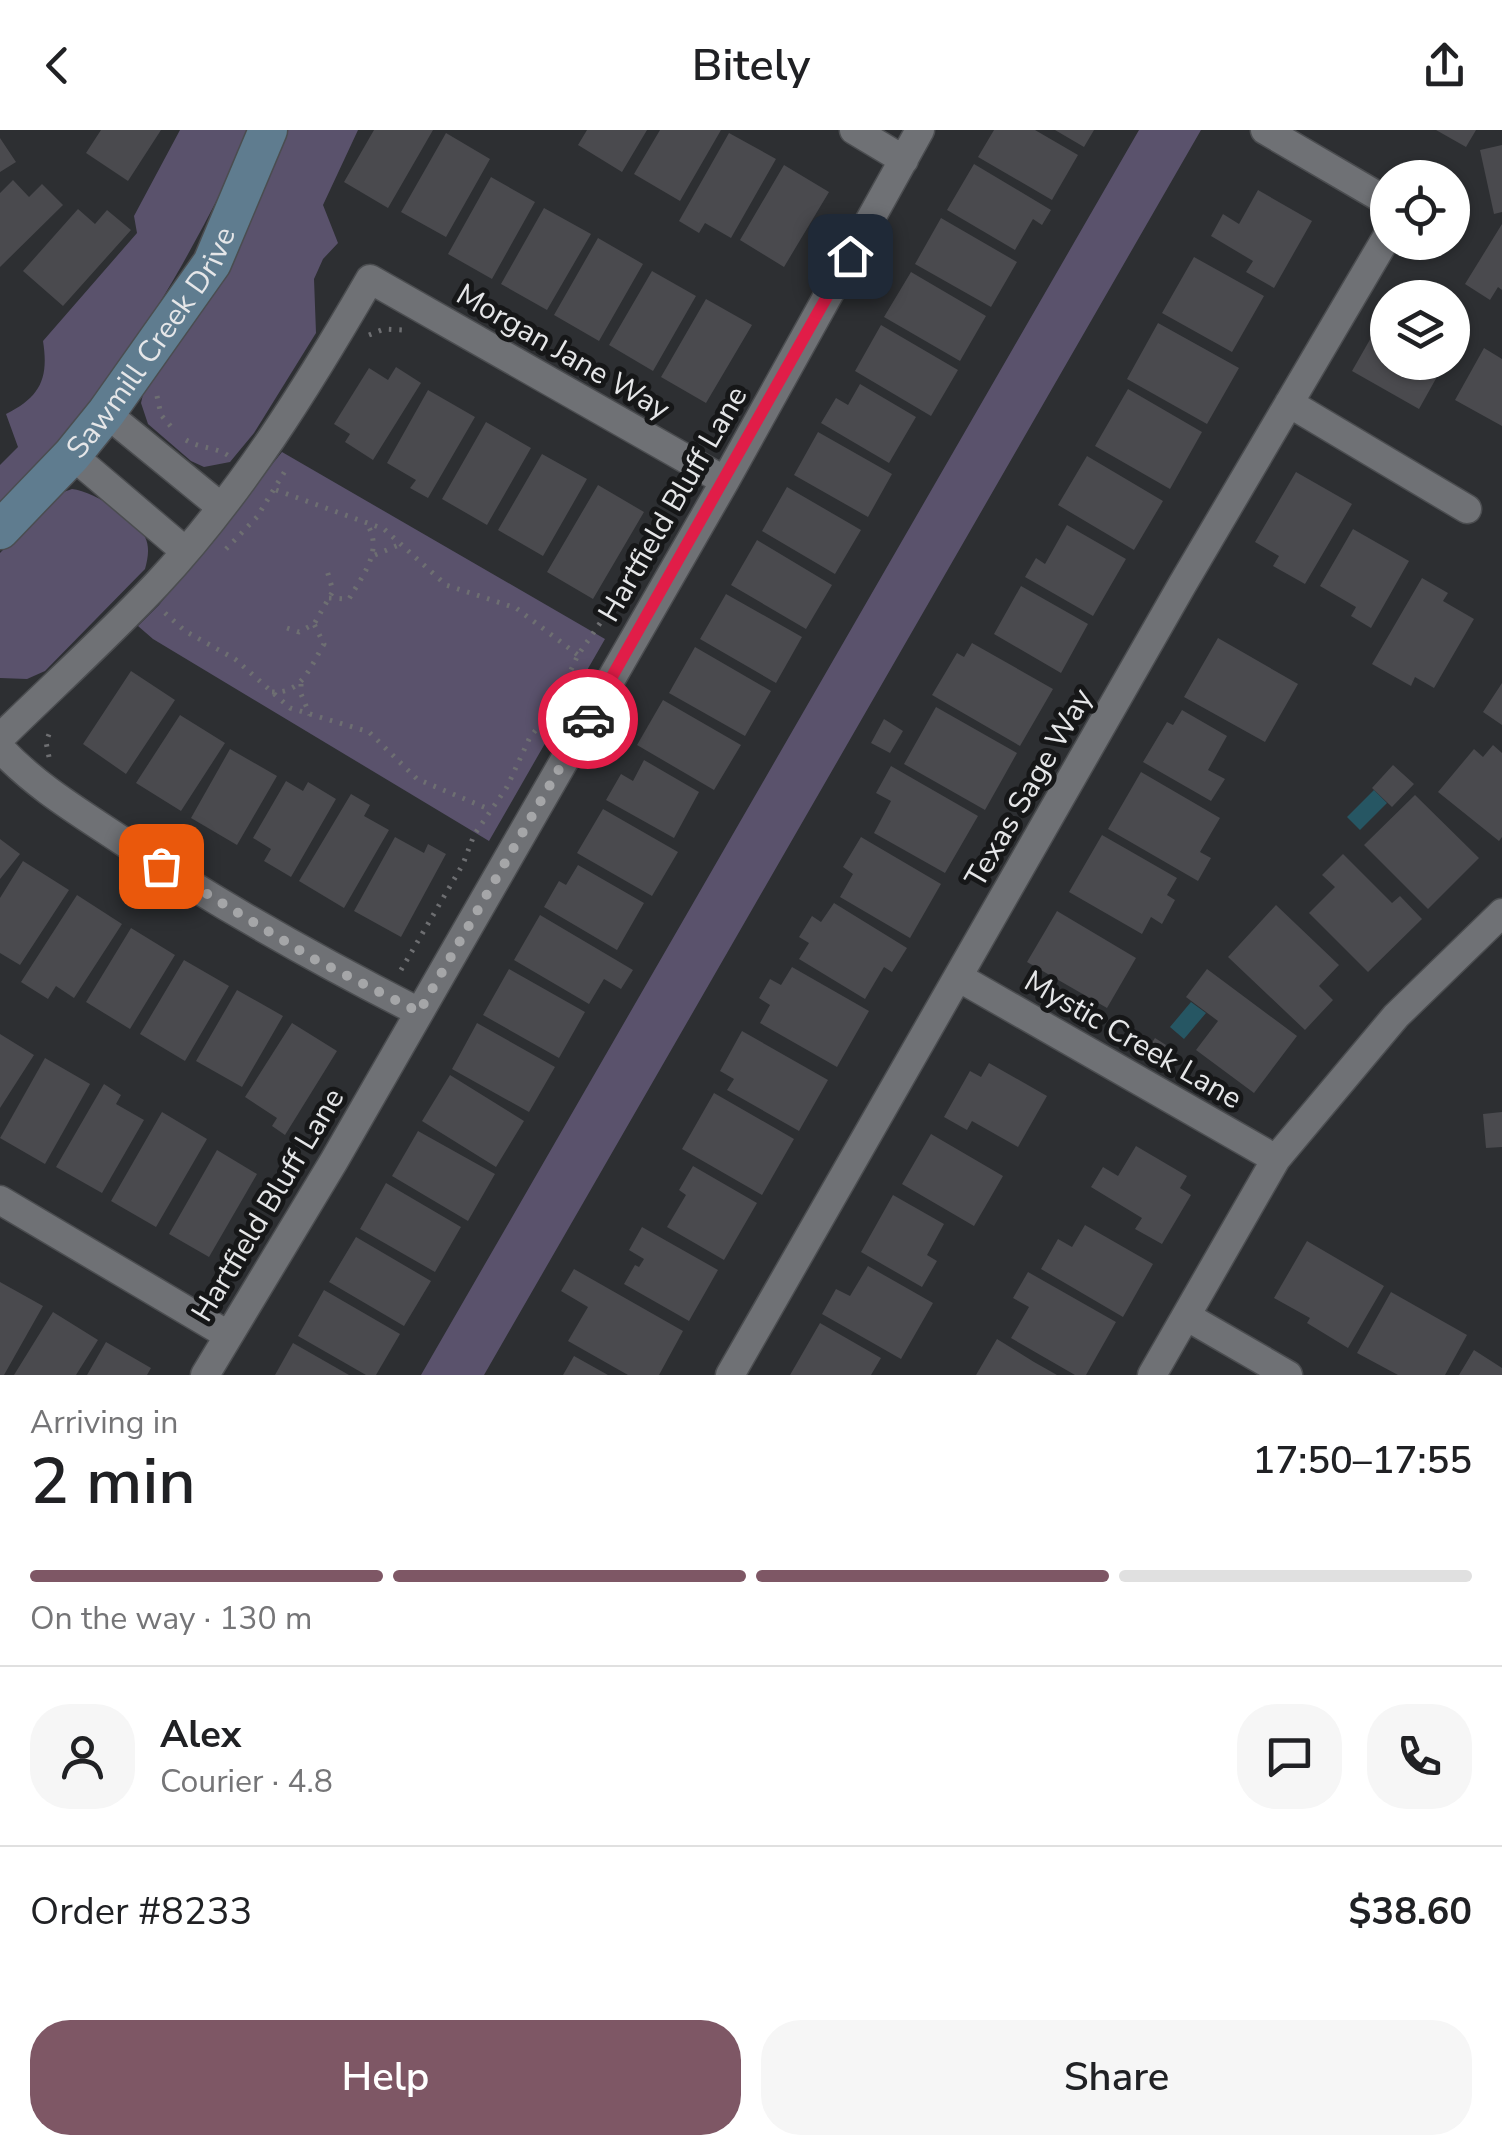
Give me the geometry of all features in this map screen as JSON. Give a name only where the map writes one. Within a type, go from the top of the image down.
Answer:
[{"type":"street","name":"Sawmill Creek Drive","points":[[0,530],[72,455],[212,263],[268,130]]},
{"type":"street","points":[[854,130],[904,160]]},
{"type":"street","name":"Hartfield Bluff Lane","points":[[206,1375],[334,1161],[725,481],[920,130]]},
{"type":"street","points":[[1264,130],[1370,192]]},
{"type":"street","name":"Texas Sage Way","points":[[730,1375],[1373,260]]},
{"type":"street","name":"Morgan Jane Way","points":[[222,506],[272,440],[370,279],[725,481]]},
{"type":"street","points":[[1289,403],[1467,509]]},
{"type":"street","points":[[0,738],[158,583],[222,506],[106,412]]},
{"type":"street","points":[[72,455],[185,551]]},
{"type":"street","points":[[0,748],[46,790],[190,886],[314,959],[419,1012]]},
{"type":"street","points":[[1152,1375],[1276,1159],[1396,1016],[1502,913]]},
{"type":"street","name":"Mystic Creek Lane","points":[[958,976],[1276,1159]]},
{"type":"street","points":[[0,1200],[228,1334]]},
{"type":"street","points":[[1186,1316],[1288,1375]]},
{"type":"path","points":[[157,392],[161,415],[169,426],[199,448],[226,453]]},
{"type":"path","points":[[275,490],[384,529],[446,586],[516,608],[578,655]]},
{"type":"path","points":[[401,970],[463,864],[474,835],[515,771],[530,736],[551,712],[578,655],[616,600],[673,502]]},
{"type":"path","points":[[329,598],[348,599],[373,556],[373,533],[364,521]]},
{"type":"path","points":[[373,556],[401,544]]},
{"type":"path","points":[[287,628],[300,632],[314,624],[333,585],[326,567]]},
{"type":"path","points":[[157,619],[165,613],[185,630],[223,650],[290,708],[370,732],[417,779],[491,810]]},
{"type":"path","points":[[268,691],[289,691],[302,681],[324,644],[314,624]]},
{"type":"path","points":[[302,681],[300,694],[310,715]]},
{"type":"path","points":[[54,767],[46,742],[57,720]]},
{"type":"shaded area","points":[[180,130],[251,130],[189,253],[115,372],[52,451],[0,504],[0,465],[18,447],[6,414],[27,401],[40,385],[45,366],[43,341],[137,233],[134,216]]},
{"type":"shaded area","points":[[288,130],[358,130],[323,205],[338,243],[323,259],[314,279],[316,333],[254,433],[230,462],[204,467],[191,461],[148,424],[141,403],[144,390],[263,184]]},
{"type":"shaded area","points":[[1139,130],[1201,130],[484,1375],[421,1375]]},
{"type":"shaded area","points":[[282,452],[605,639],[489,841],[153,639],[138,626]]},
{"type":"shaded area","points":[[72,489],[102,500],[140,530],[148,545],[145,569],[45,671],[27,679],[0,678],[0,553],[58,494]]},
{"type":"water","points":[[1374,790],[1387,803],[1360,830],[1347,817]]},
{"type":"water","points":[[1191,1002],[1206,1013],[1184,1039],[1170,1027]]},
{"type":"building","points":[[101,130],[161,130],[128,181],[86,153]]},
{"type":"building","points":[[374,130],[433,130],[388,208],[344,182]]},
{"type":"building","points":[[587,130],[647,130],[622,172],[578,145]]},
{"type":"building","points":[[660,130],[721,130],[680,201],[634,174]]},
{"type":"building","points":[[994,130],[1035,130],[1078,155],[1052,200],[978,157]]},
{"type":"building","points":[[1055,130],[1094,130],[1084,147]]},
{"type":"building","points":[[1436,130],[1476,130],[1466,147]]},
{"type":"building","points":[[446,133],[490,159],[446,237],[401,212]]},
{"type":"building","points":[[729,133],[776,159],[731,238],[705,223],[699,233],[679,221]]},
{"type":"building","points":[[0,138],[16,162],[0,172]]},
{"type":"building","points":[[1502,145],[1502,212],[1494,214],[1480,150]]},
{"type":"building","points":[[974,164],[1051,210],[1042,225],[1033,219],[1015,250],[947,210]]},
{"type":"building","points":[[784,165],[829,192],[784,267],[740,240]]},
{"type":"building","points":[[491,177],[535,202],[492,279],[448,254]]},
{"type":"building","points":[[13,180],[29,197],[42,184],[63,205],[0,267],[0,193]]},
{"type":"building","points":[[1258,190],[1312,221],[1274,288],[1246,272],[1253,261],[1211,236],[1223,214],[1239,224]]},
{"type":"building","points":[[544,208],[591,234],[547,310],[501,284]]},
{"type":"building","points":[[78,209],[95,224],[107,210],[131,230],[63,306],[23,271]]},
{"type":"building","points":[[941,218],[1017,262],[991,307],[915,264]]},
{"type":"building","points":[[1502,224],[1502,290],[1498,287],[1490,300],[1470,287],[1467,280]]},
{"type":"building","points":[[598,238],[643,264],[599,341],[554,315]]},
{"type":"building","points":[[1194,257],[1264,296],[1232,352],[1162,313]]},
{"type":"building","points":[[652,271],[696,296],[653,371],[609,345]]},
{"type":"building","points":[[911,272],[986,316],[960,361],[884,317]]},
{"type":"building","points":[[706,299],[752,325],[706,403],[661,377]]},
{"type":"building","points":[[1158,323],[1239,368],[1207,424],[1127,379]]},
{"type":"building","points":[[881,325],[958,370],[931,416],[855,371]]},
{"type":"building","points":[[1370,340],[1370,380],[1435,380],[1419,409],[1352,371]]},
{"type":"building","points":[[1484,348],[1502,359],[1502,426],[1455,400],[1466,380],[1470,380]]},
{"type":"building","points":[[396,367],[421,383],[373,460],[345,442],[350,434],[334,424],[369,368],[388,380]]},
{"type":"building","points":[[860,384],[916,417],[889,463],[821,423],[836,398],[848,405]]},
{"type":"building","points":[[1128,389],[1202,432],[1170,489],[1095,446]]},
{"type":"building","points":[[428,390],[475,417],[428,498],[410,488],[416,480],[387,463]]},
{"type":"building","points":[[486,422],[531,448],[487,525],[442,499]]},
{"type":"building","points":[[818,432],[892,474],[868,517],[794,475]]},
{"type":"building","points":[[542,454],[587,479],[543,556],[498,530]]},
{"type":"building","points":[[1087,456],[1163,501],[1134,550],[1058,505]]},
{"type":"building","points":[[1296,472],[1352,504],[1305,584],[1273,566],[1279,556],[1255,542]]},
{"type":"building","points":[[598,485],[644,512],[593,599],[547,572]]},
{"type":"building","points":[[787,487],[861,530],[835,574],[762,531]]},
{"type":"building","points":[[1067,525],[1126,559],[1093,616],[1025,577],[1036,558],[1045,564]]},
{"type":"building","points":[[1353,529],[1409,561],[1371,628],[1351,616],[1356,607],[1320,586]]},
{"type":"building","points":[[757,540],[832,585],[806,629],[731,585]]},
{"type":"building","points":[[1422,578],[1448,593],[1443,601],[1474,619],[1434,688],[1415,677],[1411,686],[1372,664]]},
{"type":"building","points":[[1021,586],[1088,624],[1061,673],[994,634]]},
{"type":"building","points":[[726,594],[802,637],[776,683],[700,639]]},
{"type":"building","points":[[1218,638],[1298,684],[1265,742],[1184,697]]},
{"type":"building","points":[[972,643],[1053,689],[1020,746],[932,695],[957,653],[964,657]]},
{"type":"building","points":[[695,647],[771,691],[745,736],[669,693]]},
{"type":"building","points":[[131,671],[175,700],[126,774],[83,744]]},
{"type":"building","points":[[1502,683],[1502,725],[1483,712]]},
{"type":"building","points":[[663,700],[741,745],[714,790],[637,745]]},
{"type":"building","points":[[936,707],[1017,753],[985,810],[904,764]]},
{"type":"building","points":[[1182,710],[1227,736],[1208,770],[1225,779],[1211,801],[1143,762],[1167,722],[1173,725]]},
{"type":"building","points":[[180,715],[225,743],[181,811],[136,783]]},
{"type":"building","points":[[884,719],[903,731],[890,753],[871,743]]},
{"type":"building","points":[[1493,745],[1502,753],[1499,841],[1438,792],[1474,749],[1483,757]]},
{"type":"building","points":[[230,749],[277,776],[237,845],[191,818]]},
{"type":"building","points":[[644,760],[699,792],[674,838],[606,800],[621,774],[633,781]]},
{"type":"building","points":[[1393,765],[1414,784],[1392,807],[1372,788]]},
{"type":"building","points":[[891,766],[978,816],[945,873],[874,833],[891,801],[876,793]]},
{"type":"building","points":[[1141,772],[1220,818],[1200,852],[1211,858],[1198,881],[1108,829]]},
{"type":"building","points":[[286,781],[303,791],[308,782],[336,799],[291,877],[264,861],[271,849],[253,838]]},
{"type":"building","points":[[351,794],[370,805],[364,816],[389,830],[344,908],[299,881]]},
{"type":"building","points":[[1415,795],[1479,858],[1428,909],[1364,845]]},
{"type":"building","points":[[603,809],[678,852],[652,896],[577,853]]},
{"type":"building","points":[[1102,835],[1177,878],[1167,895],[1175,900],[1162,924],[1151,917],[1142,934],[1069,892]]},
{"type":"building","points":[[395,837],[424,853],[428,844],[446,854],[401,937],[354,911]]},
{"type":"building","points":[[861,837],[941,884],[910,938],[840,897],[853,874],[843,867]]},
{"type":"building","points":[[0,839],[20,854],[0,879]]},
{"type":"building","points":[[1343,854],[1392,903],[1400,896],[1422,919],[1368,972],[1309,913],[1335,887],[1322,875]]},
{"type":"building","points":[[23,861],[69,890],[20,965],[0,953],[0,898]]},
{"type":"building","points":[[578,865],[644,903],[617,950],[544,907],[559,881],[566,885]]},
{"type":"building","points":[[77,895],[122,924],[74,998],[56,986],[48,999],[21,982]]},
{"type":"building","points":[[834,903],[907,948],[892,972],[884,967],[865,999],[799,959],[809,943],[799,937],[812,916],[821,922]]},
{"type":"building","points":[[1276,905],[1339,965],[1319,986],[1333,1000],[1305,1030],[1228,957]]},
{"type":"building","points":[[1057,911],[1136,958],[1107,1008],[1027,962]]},
{"type":"building","points":[[540,915],[633,970],[621,989],[604,979],[589,1004],[514,960]]},
{"type":"building","points":[[131,928],[175,955],[130,1029],[86,1002]]},
{"type":"building","points":[[184,960],[229,986],[185,1061],[140,1034]]},
{"type":"building","points":[[792,967],[869,1011],[837,1067],[760,1023],[770,1005],[759,998],[770,979],[781,985]]},
{"type":"building","points":[[509,969],[585,1012],[559,1058],[483,1015]]},
{"type":"building","points":[[1207,969],[1297,1036],[1254,1093],[1196,1050],[1218,1021],[1186,997]]},
{"type":"building","points":[[237,990],[283,1016],[242,1087],[196,1061]]},
{"type":"building","points":[[292,1023],[337,1051],[285,1135],[272,1126],[277,1118],[245,1097]]},
{"type":"building","points":[[477,1023],[555,1067],[529,1112],[452,1069]]},
{"type":"building","points":[[742,1031],[828,1080],[799,1131],[727,1090],[734,1079],[720,1071]]},
{"type":"building","points":[[0,1034],[34,1055],[0,1108]]},
{"type":"building","points":[[1155,1038],[1166,1045],[1158,1058],[1146,1052]]},
{"type":"building","points":[[45,1058],[90,1084],[45,1164],[0,1138]]},
{"type":"building","points":[[989,1063],[1047,1096],[1018,1147],[972,1121],[967,1130],[944,1117],[970,1071],[981,1077]]},
{"type":"building","points":[[450,1075],[524,1121],[496,1167],[422,1121]]},
{"type":"building","points":[[104,1084],[121,1095],[116,1104],[144,1120],[102,1193],[56,1167]]},
{"type":"building","points":[[714,1093],[794,1139],[762,1195],[682,1149]]},
{"type":"building","points":[[162,1112],[207,1139],[156,1227],[111,1201]]},
{"type":"building","points":[[1502,1112],[1502,1147],[1486,1148],[1483,1114]]},
{"type":"building","points":[[418,1131],[495,1174],[468,1221],[392,1176]]},
{"type":"building","points":[[931,1134],[1003,1176],[974,1226],[902,1184]]},
{"type":"building","points":[[1136,1146],[1187,1176],[1180,1188],[1191,1195],[1162,1244],[1135,1229],[1142,1218],[1091,1187],[1103,1167],[1118,1176]]},
{"type":"building","points":[[217,1150],[257,1174],[209,1257],[169,1234]]},
{"type":"building","points":[[693,1166],[757,1203],[724,1260],[667,1227],[686,1195],[679,1190]]},
{"type":"building","points":[[386,1183],[461,1227],[435,1272],[360,1229]]},
{"type":"building","points":[[893,1195],[944,1224],[927,1255],[937,1261],[922,1287],[861,1252]]},
{"type":"building","points":[[1085,1225],[1153,1264],[1123,1317],[1041,1269],[1058,1239],[1072,1247]]},
{"type":"building","points":[[642,1227],[718,1270],[689,1321],[624,1284],[635,1265],[639,1267],[644,1259],[629,1250]]},
{"type":"building","points":[[356,1237],[431,1281],[404,1326],[329,1282]]},
{"type":"building","points":[[1307,1241],[1384,1286],[1348,1348],[1307,1323],[1310,1318],[1274,1298]]},
{"type":"building","points":[[868,1266],[933,1303],[901,1359],[822,1314],[836,1289],[850,1296]]},
{"type":"building","points":[[574,1269],[683,1331],[659,1375],[628,1375],[568,1341],[588,1307],[561,1291]]},
{"type":"building","points":[[1028,1272],[1116,1322],[1086,1375],[1075,1375],[1011,1338],[1029,1307],[1013,1298]]},
{"type":"building","points":[[0,1282],[43,1306],[4,1375],[0,1375]]},
{"type":"building","points":[[324,1290],[400,1334],[376,1375],[366,1375],[298,1336]]},
{"type":"building","points":[[1391,1292],[1467,1335],[1445,1375],[1398,1375],[1357,1353]]},
{"type":"building","points":[[53,1312],[98,1340],[76,1375],[14,1375]]},
{"type":"building","points":[[820,1323],[881,1358],[871,1375],[790,1375]]},
{"type":"building","points":[[997,1339],[1034,1362],[1057,1375],[976,1375]]},
{"type":"building","points":[[106,1342],[151,1368],[147,1375],[87,1375]]},
{"type":"building","points":[[293,1343],[349,1375],[275,1375]]},
{"type":"building","points":[[1474,1350],[1502,1368],[1502,1375],[1459,1375]]},
{"type":"building","points":[[574,1356],[608,1375],[563,1375]]},
{"type":"way so far","points":[[161,866],[314,959],[419,1012],[588,719]]},
{"type":"route","points":[[588,719],[850,256]]}]
